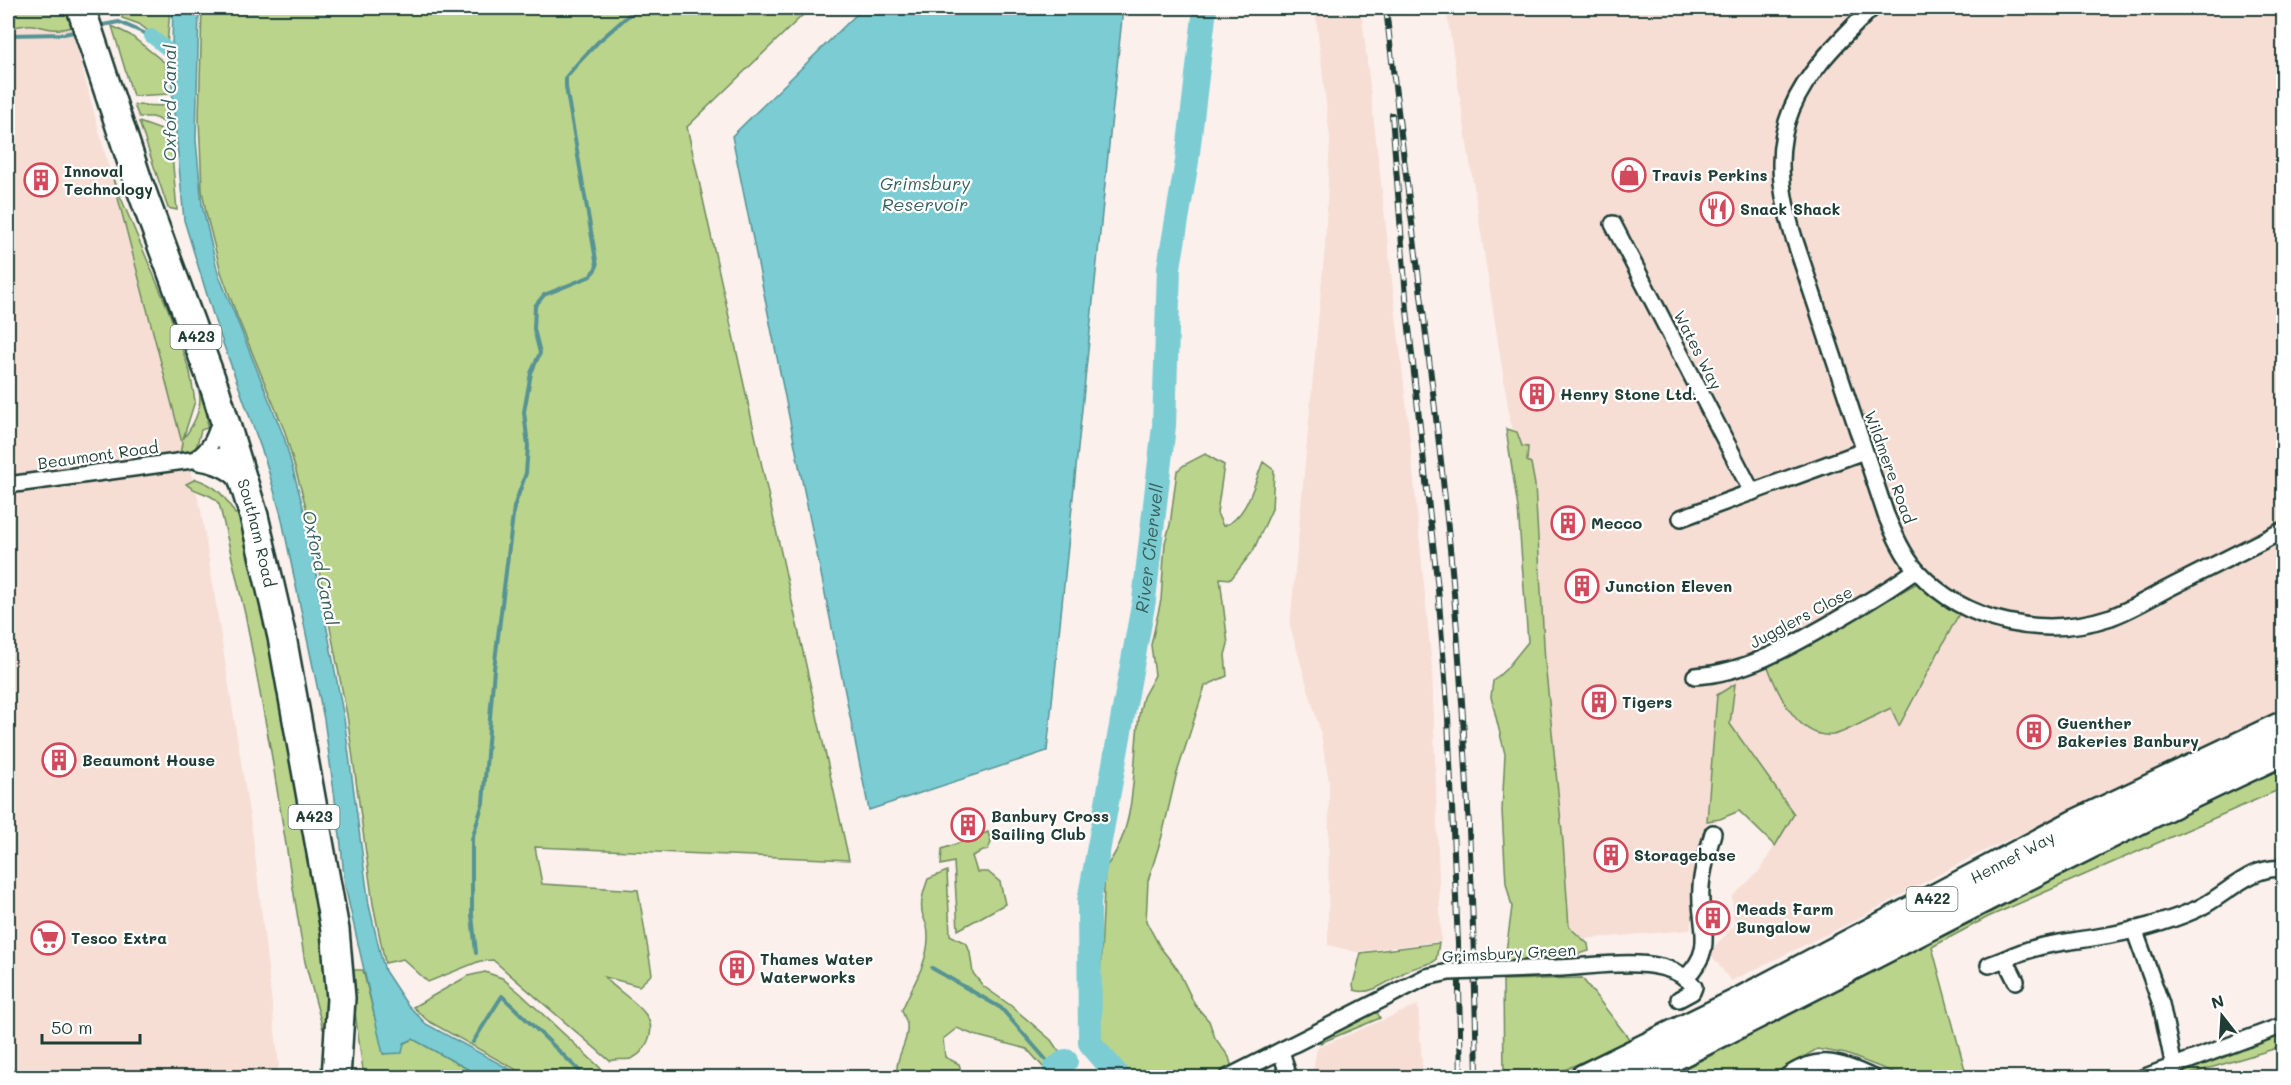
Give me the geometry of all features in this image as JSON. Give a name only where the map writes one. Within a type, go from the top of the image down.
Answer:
[{"type":"highway","name":"Southam Road","points":[[84,21],[138,181],[220,403],[254,516],[282,637],[335,930],[341,998],[336,1077]]},
{"type":"highway","name":"Hennef Way","points":[[1584,1077],[1758,992],[2075,825],[2283,725]]},
{"type":"highway","name":"Hennef Way","points":[[1630,1077],[1778,1006],[2116,830],[2283,751]]},
{"type":"street","name":"Wildmere Road","points":[[1872,8],[1837,42],[1805,80],[1788,118],[1780,158],[1787,216],[1864,451],[1894,534],[1916,570],[1954,601],[1990,618],[2033,627],[2076,626],[2114,616],[2283,530]]},
{"type":"street","name":"Wates Way","points":[[1613,224],[1752,492]]},
{"type":"street","points":[[193,461],[205,451],[214,437],[219,421],[220,403]]},
{"type":"street","points":[[1680,518],[1864,451]]},
{"type":"street","name":"Beaumont Road","points":[[8,485],[236,454]]},
{"type":"street","name":"Beaumont Road","points":[[193,461],[211,463],[222,468],[234,475],[245,488]]},
{"type":"street","name":"Jugglers Close","points":[[1695,676],[1729,671],[1767,657],[1880,595],[1916,570]]},
{"type":"street","points":[[1679,999],[1694,990],[1685,978],[1698,966],[1703,949],[1701,881],[1713,833]]},
{"type":"street","points":[[1989,965],[2042,945],[2099,937],[2194,911],[2262,870],[2283,869]]},
{"type":"street","points":[[2134,929],[2159,996],[2174,1067]]},
{"type":"street","points":[[2005,959],[2016,981]]},
{"type":"street","name":"Grimsbury Green","points":[[1227,1077],[1426,977],[1449,972],[1628,963],[1661,968],[1685,978]]},
{"type":"street","points":[[2142,1077],[2283,1025]]},
{"type":"street","points":[[1281,1051],[1287,1064],[1289,1077]]},
{"type":"street","points":[[1785,1077],[1797,1070],[1824,1062],[1841,1064],[1873,1077]]},
{"type":"shaded area","points":[[8,8],[66,8],[201,510],[253,837],[279,1066],[274,1077],[8,1077]]},
{"type":"shaded area","points":[[1315,8],[1361,8],[1408,420],[1432,667],[1441,941],[1356,952],[1328,945],[1329,782],[1321,734],[1290,626],[1325,246],[1330,139]]},
{"type":"shaded area","points":[[1446,8],[2283,8],[2283,709],[1970,858],[1842,927],[1731,981],[1709,952],[1734,926],[1732,897],[1760,870],[1794,814],[1730,724],[1735,685],[1717,695],[1707,821],[1690,930],[1561,941],[1516,458]],"holes":[[[1960,612],[1899,725],[1892,707],[1798,721],[1774,683]]]},
{"type":"shaded area","points":[[1418,1005],[1423,1077],[1312,1077],[1317,1048]]},
{"type":"green space","points":[[8,8],[67,8],[72,27],[57,29],[26,25],[8,27]]},
{"type":"green space","points":[[123,8],[170,8],[167,46],[139,24],[122,18]]},
{"type":"green space","points":[[202,8],[810,8],[687,127],[849,860],[535,847],[542,884],[638,890],[652,974],[639,986],[605,977],[637,1005],[649,1021],[651,1030],[644,1049],[630,1059],[610,1061],[493,960],[480,961],[428,982],[403,959],[385,963],[373,904],[347,715],[308,514],[285,432],[221,272],[206,213],[202,190],[199,118]]},
{"type":"green space","points":[[112,26],[130,35],[165,63],[169,94],[133,96]]},
{"type":"green space","points":[[134,105],[167,106],[168,124],[153,117],[139,117]]},
{"type":"green space","points":[[139,122],[170,133],[177,210],[168,208]]},
{"type":"green space","points":[[113,179],[168,309],[190,372],[195,401],[183,439],[194,423],[198,411],[199,391],[205,404],[207,428],[201,430],[196,448],[186,455],[180,454],[182,443]]},
{"type":"green space","points":[[1506,429],[1517,432],[1522,446],[1528,447],[1527,461],[1531,463],[1535,485],[1545,662],[1569,927],[1588,944],[1589,951],[1555,960],[1545,958],[1507,962],[1505,959],[1512,907],[1506,883],[1502,811],[1505,754],[1491,697],[1493,681],[1528,642],[1518,508]]},
{"type":"green space","points":[[1205,454],[1224,465],[1217,513],[1223,526],[1238,516],[1244,508],[1263,462],[1274,470],[1272,509],[1253,551],[1231,579],[1220,578],[1228,644],[1225,655],[1227,676],[1205,686],[1176,776],[1162,836],[1148,881],[1146,921],[1160,947],[1178,970],[1195,1005],[1209,1021],[1215,1038],[1229,1057],[1232,1068],[1210,1077],[1130,1077],[1097,1043],[1105,868],[1116,851],[1129,813],[1140,710],[1143,697],[1155,675],[1151,645],[1161,600],[1165,543],[1170,525],[1177,471]]},
{"type":"green space","points":[[196,479],[215,488],[235,514],[239,513],[265,620],[330,979],[329,1035],[323,1029],[305,962],[271,752],[246,618],[220,507],[214,498],[186,484]]},
{"type":"green space","points":[[1919,582],[1960,612],[1899,726],[1891,708],[1839,734],[1821,734],[1809,730],[1791,713],[1777,690],[1768,667]]},
{"type":"green space","points":[[1735,684],[1730,724],[1794,814],[1775,846],[1739,811],[1720,819],[1707,821],[1717,695]]},
{"type":"green space","points":[[2275,763],[2283,780],[2283,788],[1988,917],[1932,947],[1967,1077],[1905,1077],[1846,1054],[1817,1049],[1769,1077],[1665,1078],[1712,1055],[1989,904]]},
{"type":"green space","points":[[988,832],[991,843],[988,849],[972,856],[977,872],[988,872],[1000,882],[1005,904],[958,930],[954,862],[941,865],[942,849]]},
{"type":"green space","points":[[947,871],[950,935],[967,944],[973,973],[983,986],[1010,1005],[1051,1040],[1076,1077],[1052,1077],[1027,1049],[974,1035],[957,1028],[943,1039],[945,1057],[959,1064],[963,1077],[898,1077],[898,1063],[907,1031],[902,1010],[922,967],[927,949],[927,929],[922,907],[924,892],[928,879]]},
{"type":"green space","points":[[1439,943],[1436,960],[1433,962],[1409,970],[1375,989],[1354,990],[1353,984],[1361,953]]},
{"type":"green space","points":[[349,970],[363,970],[384,1054],[413,1039],[482,1077],[364,1077]]},
{"type":"green space","points":[[485,972],[502,978],[520,993],[610,1077],[529,1077],[428,1021],[413,1007],[468,976]]},
{"type":"green space","points":[[1582,978],[1630,1040],[1549,1077],[1504,1077],[1503,980]]},
{"type":"green space","points":[[1372,1011],[1377,1012],[1380,1018],[1320,1043],[1324,1033]]},
{"type":"green space","points":[[2283,1029],[2283,1045],[2277,1048],[2180,1077],[2153,1078]]},
{"type":"water","points":[[173,8],[199,8],[196,140],[202,205],[218,273],[284,437],[305,514],[344,718],[369,905],[385,971],[406,1003],[426,1024],[524,1077],[482,1077],[413,1039],[404,1043],[402,1053],[383,1054],[345,886],[324,719],[281,515],[265,459],[215,321],[184,220],[171,79]]},
{"type":"water","name":"Grimsbury Reservoir","points":[[863,8],[1123,8],[1047,751],[869,810],[732,136]]},
{"type":"waterway","points":[[476,953],[472,915],[472,839],[483,803],[494,669],[514,507],[526,473],[528,446],[524,412],[531,373],[540,353],[534,329],[535,306],[544,295],[591,276],[597,266],[566,77],[598,42],[637,8]]},
{"type":"waterway","name":"River Cherwell","points":[[1120,1078],[1090,1043],[1089,901],[1144,600],[1164,426],[1169,267],[1187,161],[1205,8]]},
{"type":"waterway","points":[[97,26],[119,22],[151,36]]},
{"type":"waterway","points":[[8,35],[64,34],[78,31]]},
{"type":"waterway","name":"Oxford Canal","points":[[151,36],[183,65]]},
{"type":"waterway","points":[[932,968],[1001,1008],[1062,1078]]},
{"type":"waterway","points":[[473,1042],[502,996],[587,1078]]},
{"type":"waterway","points":[[1055,1069],[1066,1061]]},
{"type":"railway","points":[[1386,8],[1453,581],[1469,830],[1477,1078]]},
{"type":"railway","points":[[1392,115],[1407,310],[1438,589],[1448,717],[1458,943],[1461,1078]]},
{"type":"place","name":"Travis Perkins","points":[[1629,175]]},
{"type":"place","name":"Innoval Technology","points":[[41,180]]},
{"type":"place","name":"Snack Shack","points":[[1717,209]]},
{"type":"place","name":"Henry Stone Ltd.","points":[[1537,394]]},
{"type":"place","name":"Mecco","points":[[1568,523]]},
{"type":"place","name":"Junction Eleven","points":[[1582,586]]},
{"type":"place","name":"Tigers","points":[[1599,702]]},
{"type":"place","name":"Guenther Bakeries Banbury","points":[[2034,732]]},
{"type":"place","name":"Beaumont House","points":[[59,760]]},
{"type":"place","name":"Banbury Cross Sailing Club","points":[[968,825]]},
{"type":"place","name":"Storagebase","points":[[1611,855]]},
{"type":"place","name":"Meads Farm Bungalow","points":[[1713,918]]},
{"type":"place","name":"Tesco Extra","points":[[48,938]]},
{"type":"place","name":"Thames Water Waterworks","points":[[737,968]]}]
